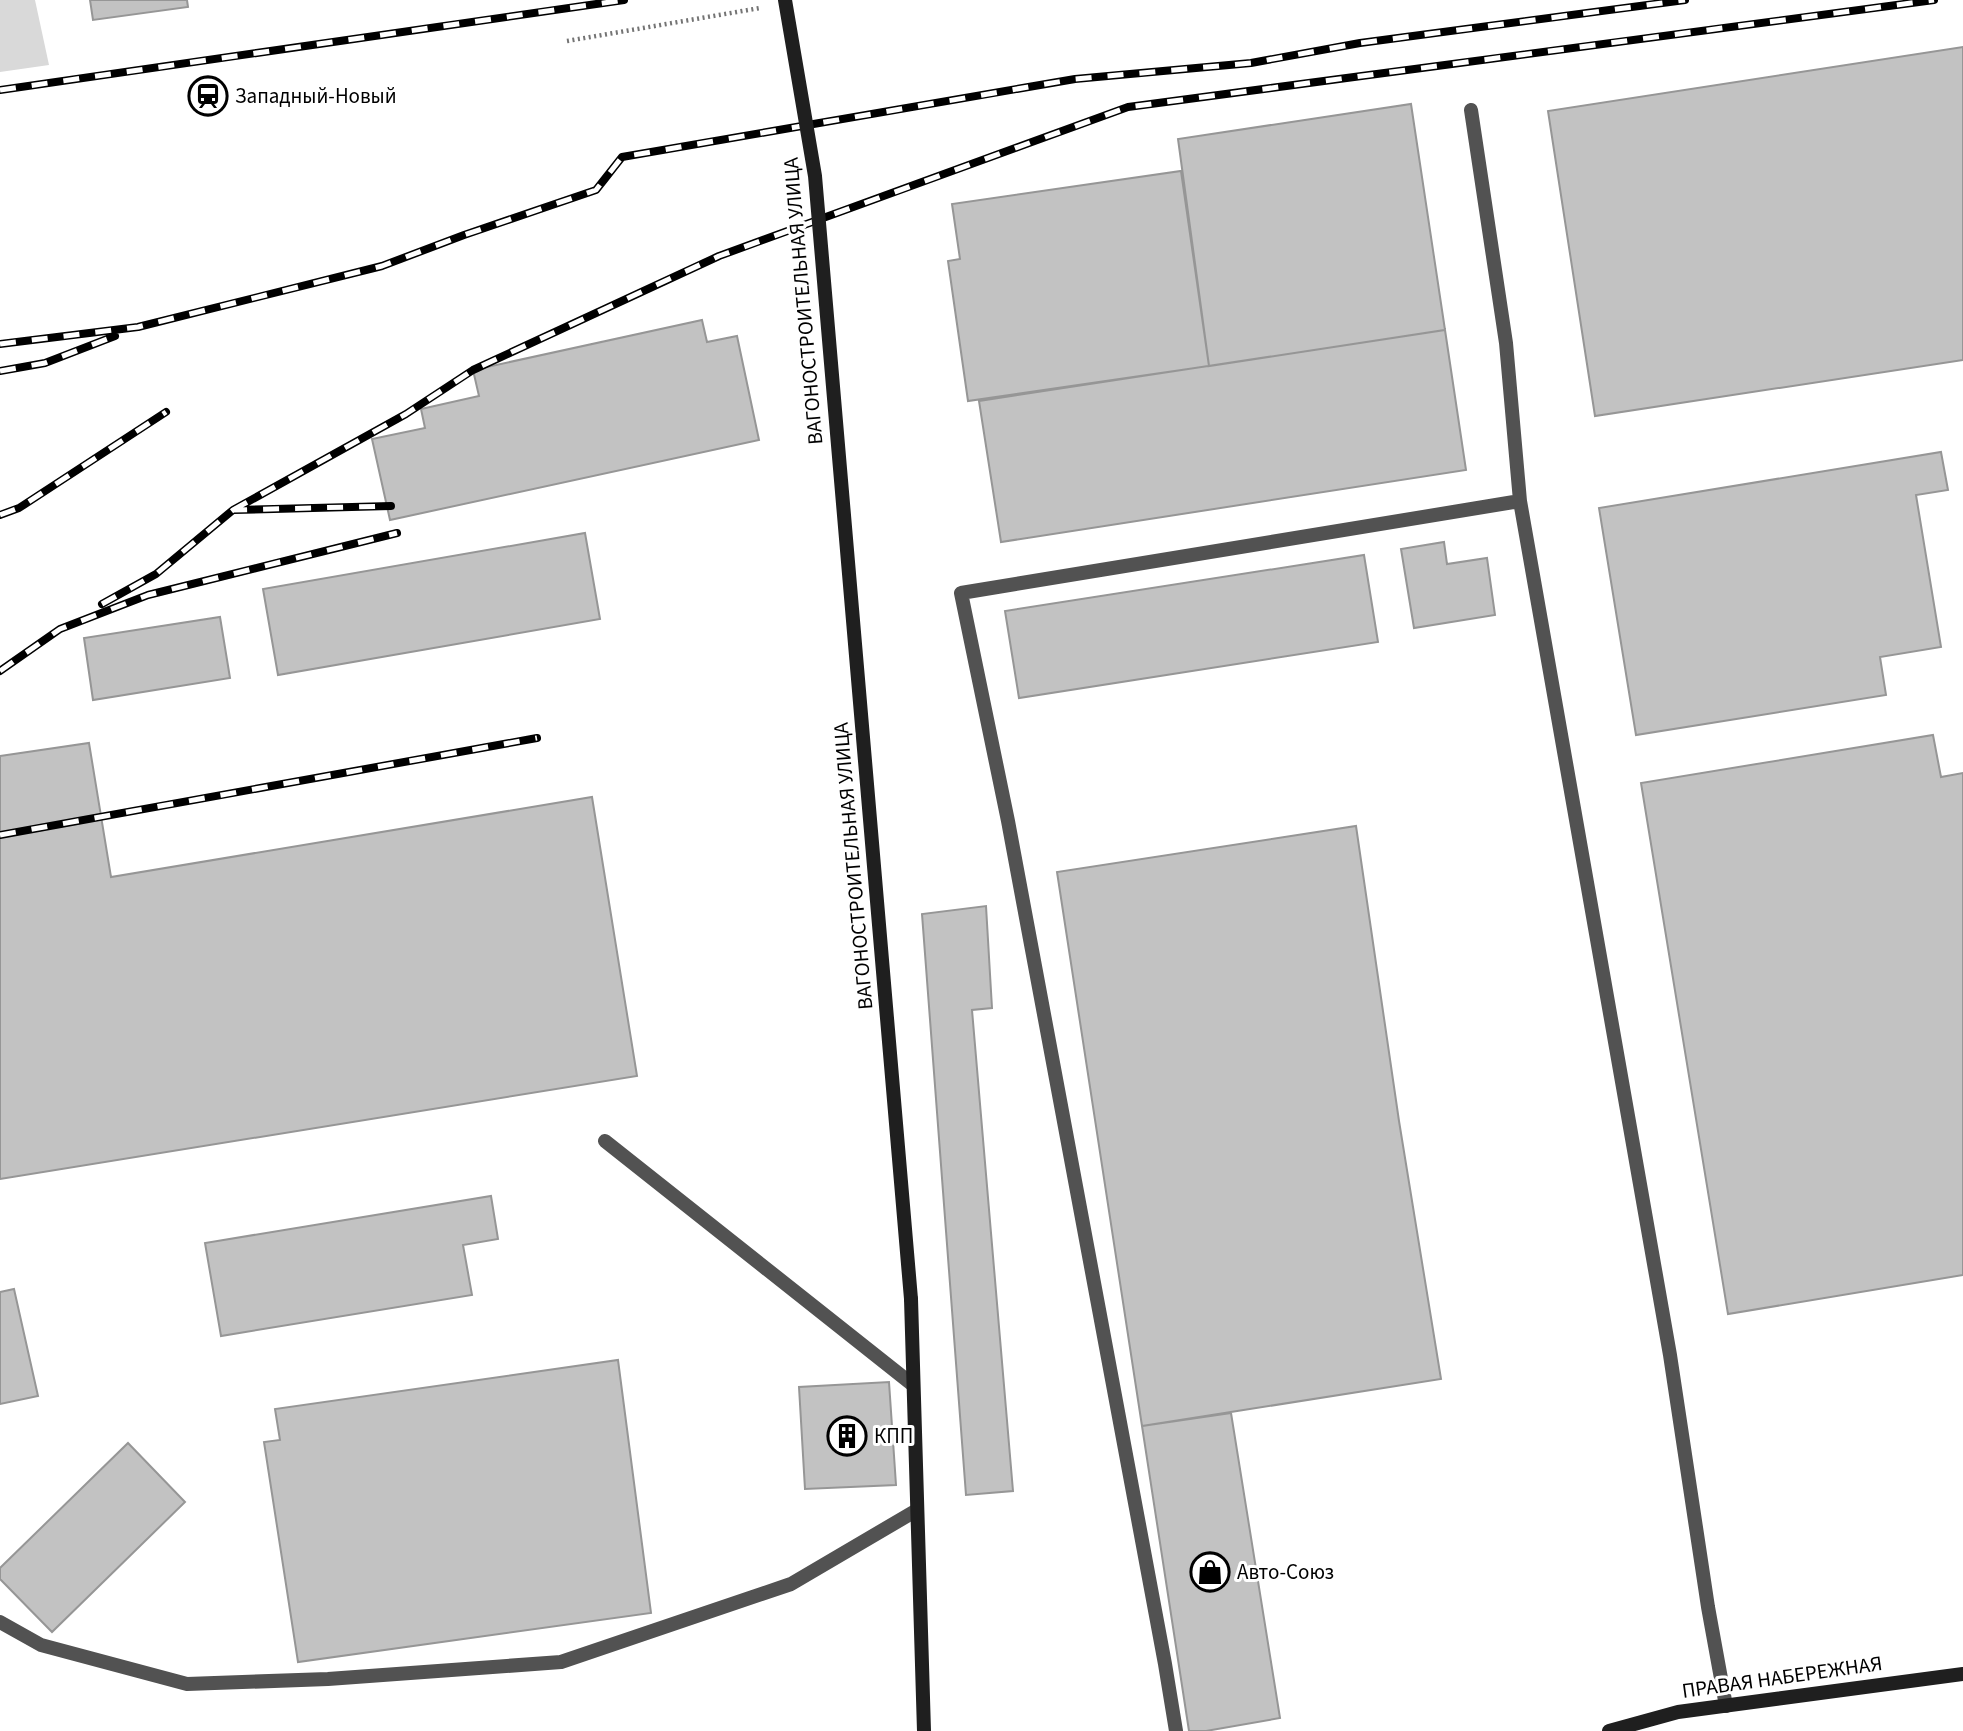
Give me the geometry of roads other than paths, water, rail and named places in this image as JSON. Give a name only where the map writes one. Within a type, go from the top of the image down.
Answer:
[{"type":"main road","name":"ВАГОНОСТРОИТЕЛЬНАЯ УЛИЦА","points":[[785,2],[815,176],[911,1299],[924,1731]]},
{"type":"main road","name":"ПРАВАЯ НАБЕРЕЖНАЯ","points":[[1609,1731],[1678,1712],[1963,1674]]},
{"type":"lane","points":[[1471,110],[1506,343],[1520,501],[1670,1355],[1708,1607],[1726,1706]]},
{"type":"lane","points":[[1176,1731],[1008,821],[961,593],[1520,501]]},
{"type":"lane","points":[[605,1141],[913,1385]]},
{"type":"lane","points":[[0,1622],[41,1644],[187,1684],[328,1679],[561,1662],[791,1584],[917,1510]]},
{"type":"railway","points":[[0,90],[624,0]]},
{"type":"railway","points":[[0,344],[138,327],[382,266],[596,190],[622,157],[1075,79],[1251,63],[1360,43],[1685,0]]},
{"type":"railway","points":[[233,510],[406,414],[473,370],[719,256],[1128,107],[1934,0]]},
{"type":"railway","points":[[0,371],[45,363],[115,336]]},
{"type":"railway","points":[[0,515],[19,508],[166,412]]},
{"type":"railway","points":[[102,604],[156,574],[233,510],[391,506]]},
{"type":"railway","points":[[0,671],[60,629],[148,595],[397,533]]},
{"type":"railway","points":[[0,835],[537,738]]},
{"type":"place","name":"Западный-Новый","points":[[208,96]]},
{"type":"place","name":"КПП","points":[[847,1436]]},
{"type":"place","name":"Авто-Союз","points":[[1210,1572]]}]
